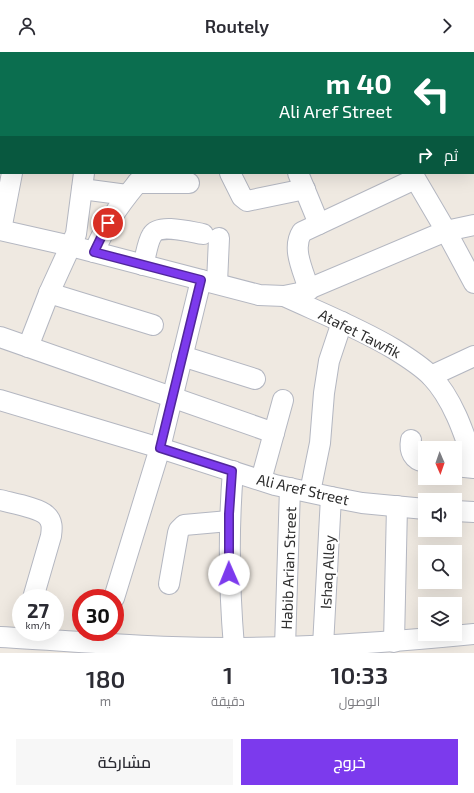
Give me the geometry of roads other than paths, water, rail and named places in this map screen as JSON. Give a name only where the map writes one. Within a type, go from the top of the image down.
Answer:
[{"type":"street","points":[[12,174],[1,230],[71,246],[258,295],[271,297],[284,296],[309,290],[446,231],[474,225]]},
{"type":"street","points":[[230,174],[242,197],[247,201],[302,181],[319,224]]},
{"type":"street","points":[[309,290],[297,250],[297,243],[302,232],[413,176],[446,231],[474,283]]},
{"type":"street","points":[[28,347],[49,293],[76,234],[83,181],[136,184],[189,183]]},
{"type":"street","points":[[94,252],[112,215],[136,184]]},
{"type":"street","points":[[117,589],[160,448],[182,356],[209,282],[211,236],[168,229],[158,229],[152,236],[143,265]]},
{"type":"street","points":[[49,293],[153,325]]},
{"type":"street","name":"Atafet Tawfik","points":[[284,296],[386,344],[410,359],[431,376],[455,412],[473,458]]},
{"type":"street","points":[[310,492],[320,443],[324,393],[329,361],[342,322]]},
{"type":"street","points":[[0,337],[274,433]]},
{"type":"street","points":[[182,356],[255,379]]},
{"type":"street","points":[[431,376],[474,356]]},
{"type":"street","name":"Ali Aref Street","points":[[0,400],[290,488],[362,503],[418,508]]},
{"type":"street","points":[[261,480],[283,400]]},
{"type":"street","points":[[411,440],[410,450],[418,459]]},
{"type":"street","points":[[462,463],[473,458]]},
{"type":"street","points":[[232,471],[229,521],[230,602],[234,647]]},
{"type":"street","name":"Habib Arian Street","points":[[278,649],[290,488]]},
{"type":"street","name":"Ishaq Alley","points":[[323,646],[332,497]]},
{"type":"street","points":[[0,500],[38,510],[46,515],[51,521],[51,536],[36,589]]},
{"type":"street","points":[[386,646],[397,506]]},
{"type":"street","points":[[462,511],[474,512]]},
{"type":"street","points":[[169,584],[178,533],[182,527],[188,524],[229,521]]},
{"type":"street","points":[[124,640],[173,647],[278,649],[323,646],[386,646],[474,634]]},
{"type":"street","points":[[0,637],[12,636]]}]
